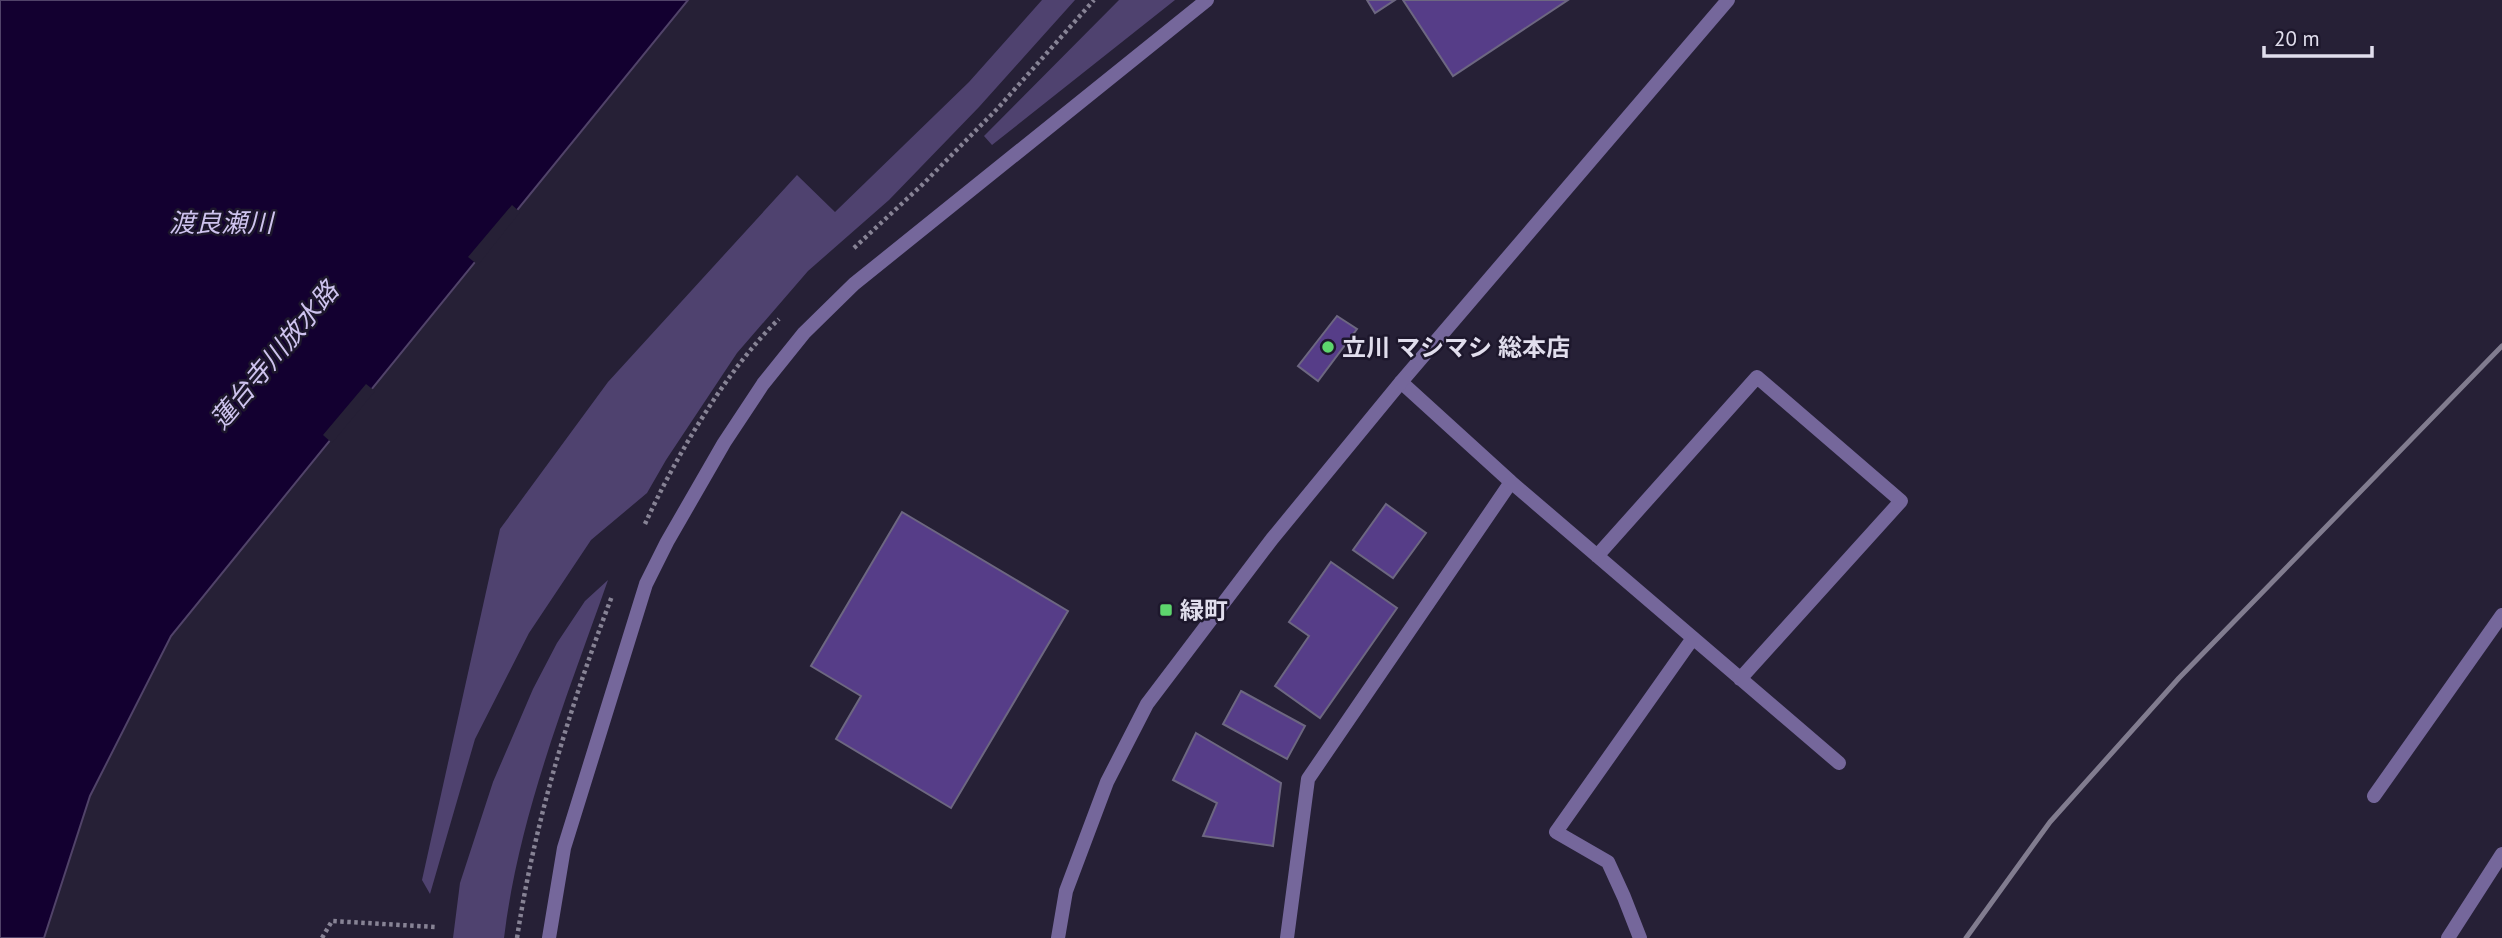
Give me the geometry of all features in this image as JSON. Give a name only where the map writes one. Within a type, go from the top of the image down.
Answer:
[{"type":"street","points":[[549,938],[564,848],[646,584],[724,443],[763,384],[804,332],[854,284],[1207,0]]},
{"type":"street","points":[[1058,938],[1066,891],[1102,794],[1147,704],[1272,539],[1401,382],[1728,0]]},
{"type":"street","points":[[1597,556],[1757,377],[1901,501],[1741,679]]},
{"type":"street","points":[[1401,382],[1511,482],[1839,762]]},
{"type":"street","points":[[1287,938],[1308,779],[1511,482]]},
{"type":"street","points":[[2374,796],[2502,615]]},
{"type":"street","points":[[1640,938],[1608,862],[1556,832],[1693,638]]},
{"type":"street","points":[[2448,938],[2502,853]]},
{"type":"path","points":[[517,938],[544,800],[572,710],[617,585]]},
{"type":"path","points":[[322,938],[332,921],[435,927]]},
{"type":"shaded area","points":[[1042,0],[1075,0],[979,107],[889,200],[808,271],[737,353],[647,493],[591,540],[529,633],[475,739],[430,894],[422,880],[500,529],[608,382],[797,175],[835,212],[969,82]]},
{"type":"shaded area","points":[[1119,0],[1175,0],[992,145],[984,136]]},
{"type":"shaded area","points":[[608,580],[546,756],[521,846],[504,938],[453,938],[460,883],[493,782],[533,689],[557,643],[585,601]]},
{"type":"water","name":"渡良瀬川","points":[[0,0],[688,0],[171,636],[90,796],[44,938],[0,938]]},
{"type":"pier","points":[[512,205],[520,212],[478,265],[468,257]]},
{"type":"pier","points":[[366,384],[375,391],[332,443],[323,435]]},
{"type":"building","points":[[1367,0],[1395,0],[1375,13]]},
{"type":"building","points":[[1403,0],[1568,0],[1453,76]]},
{"type":"building","name":"立川 マシマシ 総本店","points":[[1337,316],[1357,329],[1318,381],[1298,366]]},
{"type":"building","points":[[1386,504],[1426,533],[1393,578],[1353,550]]},
{"type":"building","points":[[902,512],[1068,611],[951,808],[836,739],[861,696],[811,666]]},
{"type":"building","points":[[1331,562],[1397,608],[1320,718],[1275,686],[1309,636],[1289,622]]},
{"type":"building","points":[[1241,691],[1305,726],[1287,759],[1223,724]]},
{"type":"building","points":[[1196,733],[1281,783],[1273,846],[1203,836],[1217,803],[1173,780]]},
{"type":"railway","points":[[1966,938],[2050,822],[2179,678],[2502,346]]},
{"type":"place","name":"立川 マシマシ 総本店","points":[[1328,347]]},
{"type":"place","name":"緑町","points":[[1166,610]]},
{"type":"water label","name":"蓮台寺川放水路","points":[[274,355]]}]
